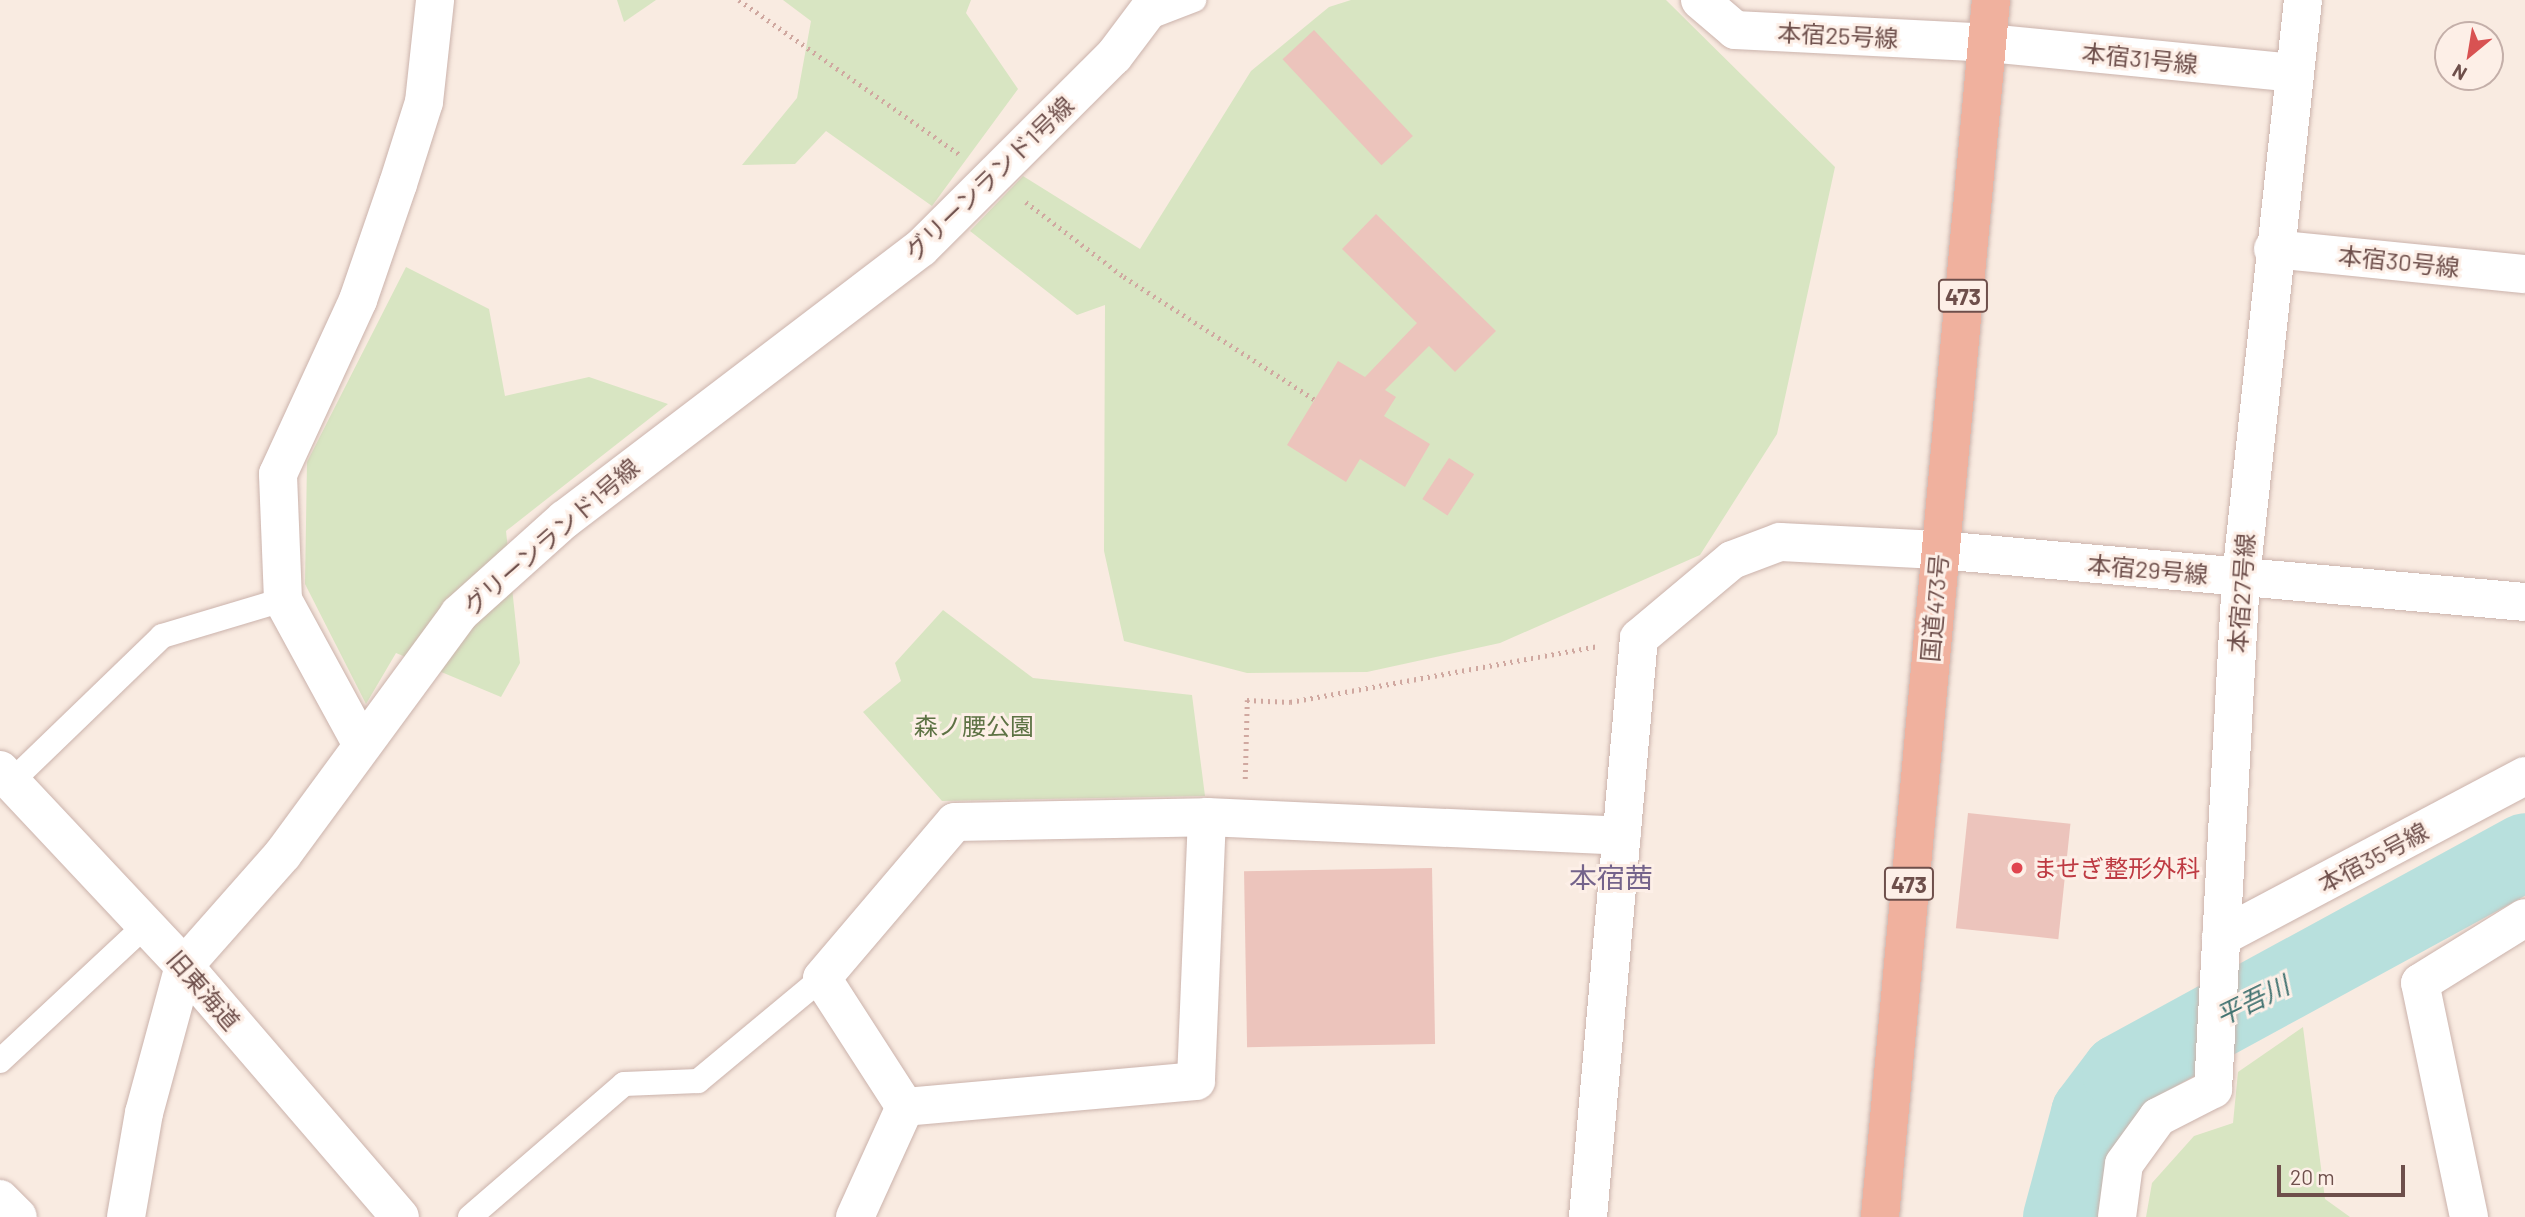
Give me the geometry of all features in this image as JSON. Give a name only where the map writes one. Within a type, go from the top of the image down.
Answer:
[{"type":"highway","name":"国道473号","points":[[1880,1217],[1991,0]]},
{"type":"street","points":[[362,745],[284,600],[278,474],[358,300],[398,184],[424,102],[435,0]]},
{"type":"street","name":"本宿25号線","points":[[1700,0],[1735,30],[1988,43]]},
{"type":"street","name":"本宿27号線","points":[[2117,1217],[2124,1164],[2158,1117],[2213,1089],[2241,577],[2273,249],[2303,0]]},
{"type":"street","name":"グリーンランド1号線","points":[[126,1217],[144,1113],[184,966],[283,854],[459,614],[565,519],[921,248],[1114,56],[1148,10]]},
{"type":"street","name":"本宿31号線","points":[[1988,43],[2293,73]]},
{"type":"street","name":"本宿30号線","points":[[2273,249],[2525,274]]},
{"type":"street","name":"本宿29号線","points":[[1639,638],[1732,560],[1780,542],[1939,550],[2525,602]]},
{"type":"street","points":[[1588,1217],[1639,638]]},
{"type":"street","name":"旧東海道","points":[[6,776],[184,966],[400,1217]]},
{"type":"street","name":"本宿35号線","points":[[2221,954],[2525,776]]},
{"type":"street","points":[[905,1107],[822,978],[955,822],[1226,818],[1622,836]]},
{"type":"street","points":[[905,1107],[1196,1082],[1226,818]]},
{"type":"street","points":[[2469,1217],[2420,983],[2525,918]]},
{"type":"street","points":[[855,1217],[905,1107]]},
{"type":"street","points":[[0,1199],[18,1217]]},
{"type":"lane","points":[[1148,10],[1194,0]]},
{"type":"lane","points":[[6,776],[162,636],[284,600]]},
{"type":"lane","points":[[0,1061],[146,925]]},
{"type":"lane","points":[[470,1217],[624,1084],[698,1082],[822,978]]},
{"type":"path","points":[[739,0],[994,178],[1124,277],[1314,399]]},
{"type":"path","points":[[1226,818],[1247,700],[1290,702],[1639,638]]},
{"type":"green space","points":[[617,0],[656,0],[624,22]]},
{"type":"green space","points":[[783,0],[971,0],[966,13],[1018,89],[932,206],[826,131],[795,164],[742,165],[797,98],[811,21]]},
{"type":"green space","points":[[1351,0],[1666,0],[1835,167],[1777,434],[1700,555],[1500,643],[1367,672],[1247,673],[1124,641],[1104,551],[1105,305],[1077,315],[970,231],[1023,176],[1140,249],[1251,71],[1329,7]]},
{"type":"green space","points":[[406,267],[489,309],[505,396],[589,377],[668,404],[506,531],[520,663],[501,697],[396,653],[366,704],[305,584],[307,462]]},
{"type":"green space","name":"森ノ腰公園","points":[[943,610],[1033,678],[1192,695],[1205,796],[942,801],[863,712],[901,681],[895,663]]},
{"type":"green space","points":[[2303,1027],[2325,1199],[2350,1217],[2146,1217],[2152,1183],[2194,1136],[2233,1123],[2238,1072]]},
{"type":"building","points":[[1314,30],[1413,136],[1381,165],[1283,59]]},
{"type":"building","points":[[1376,214],[1496,331],[1455,372],[1429,346],[1385,390],[1396,397],[1384,416],[1430,444],[1405,487],[1360,459],[1346,482],[1287,445],[1338,361],[1365,377],[1417,323],[1342,249]]},
{"type":"building","points":[[1449,458],[1474,474],[1447,515],[1422,499]]},
{"type":"building","points":[[1968,813],[2070,824],[2058,939],[1956,928]]},
{"type":"building","points":[[1432,868],[1435,1044],[1247,1047],[1244,871]]},
{"type":"waterway","name":"平吾川","points":[[2061,1217],[2089,1113],[2120,1072],[2525,851]]},
{"type":"place","name":"ませぎ整形外科","points":[[2017,868]]},
{"type":"district","name":"本宿茜","points":[[1611,877]]}]
